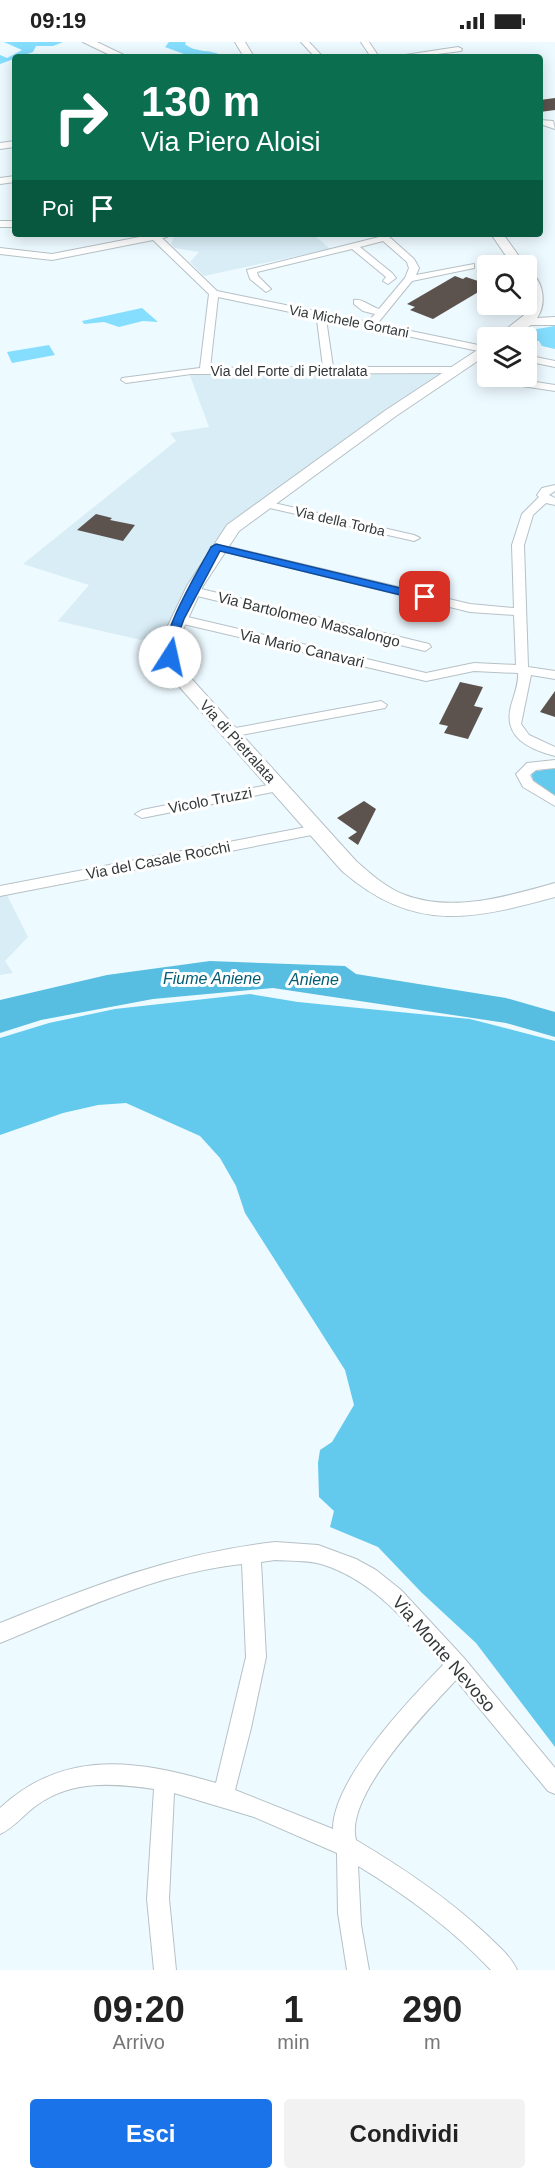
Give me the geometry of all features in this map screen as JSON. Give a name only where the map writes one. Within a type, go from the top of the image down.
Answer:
[{"type":"street","points":[[305,42],[316,54]]},
{"type":"street","points":[[450,42],[463,54]]},
{"type":"street","points":[[93,43],[117,54]]},
{"type":"street","points":[[443,54],[458,49]]},
{"type":"street","points":[[0,251],[52,257],[132,237],[155,237],[214,293],[205,371]]},
{"type":"street","points":[[266,289],[253,278],[252,270],[354,246],[380,237]]},
{"type":"street","points":[[371,325],[413,273],[413,264],[384,237]]},
{"type":"street","points":[[499,237],[512,255]]},
{"type":"street","points":[[354,246],[389,275],[391,278],[388,281]]},
{"type":"street","points":[[410,279],[471,266]]},
{"type":"street","name":"Via Michele Gortani","points":[[214,293],[371,325],[477,350]]},
{"type":"street","points":[[210,315],[242,300]]},
{"type":"street","points":[[357,302],[366,309],[382,312]]},
{"type":"street","points":[[518,327],[532,315]]},
{"type":"street","points":[[322,320],[328,371]]},
{"type":"street","points":[[528,320],[555,321]]},
{"type":"street","name":"Via di Pietralata","points":[[477,356],[453,370],[237,525],[216,547],[179,619],[169,643],[171,663],[183,680],[317,830],[367,882],[394,898],[424,908],[450,911],[476,909],[555,890]]},
{"type":"street","points":[[537,360],[555,364]]},
{"type":"street","name":"Via del Forte di Pietralata","points":[[126,381],[172,373],[205,371],[453,370]]},
{"type":"street","points":[[537,385],[555,388]]},
{"type":"street","points":[[552,492],[531,510],[520,532],[519,612],[522,669],[525,678],[513,716],[514,726],[527,741],[555,752]]},
{"type":"street","name":"Via della Torba","points":[[265,504],[414,538]]},
{"type":"street","points":[[216,547],[470,608],[519,612]]},
{"type":"street","name":"Via Bartolomeo Massalongo","points":[[193,591],[425,647]]},
{"type":"street","name":"Via Mario Canavari","points":[[179,619],[426,677],[449,669],[466,667],[522,669]]},
{"type":"street","points":[[522,669],[555,675]]},
{"type":"street","points":[[230,733],[381,705]]},
{"type":"street","points":[[555,764],[532,766],[523,774],[528,784],[555,802]]},
{"type":"street","name":"Vicolo Truzzi","points":[[142,814],[278,787]]},
{"type":"street","name":"Via del Casale Rocchi","points":[[0,891],[317,830]]},
{"type":"street","points":[[223,1795],[241,1728],[256,1657],[251,1553]]},
{"type":"street","name":"Via Monte Nevoso","points":[[0,1633],[160,1571],[251,1553],[317,1554],[354,1567],[398,1600],[456,1665],[555,1784]]},
{"type":"street","points":[[358,1970],[348,1893],[347,1846],[342,1826],[354,1795],[394,1736],[456,1665]]},
{"type":"street","points":[[0,1823],[12,1810],[34,1794],[69,1778],[124,1776],[165,1781],[223,1795],[277,1815],[347,1846],[425,1899],[474,1938],[506,1970]]},
{"type":"street","points":[[165,1781],[157,1884],[160,1942],[165,1970]]},
{"type":"shaded area","points":[[4,42],[63,42],[53,46],[36,46],[33,52],[28,54],[14,54],[22,50]]},
{"type":"shaded area","points":[[169,42],[186,42],[185,44],[193,49],[218,54],[184,54],[165,47]]},
{"type":"shaded area","points":[[0,55],[7,58],[12,55],[12,60],[0,64]]},
{"type":"shaded area","points":[[174,237],[316,237],[330,249],[204,276],[190,262],[199,252],[175,248],[171,244]]},
{"type":"shaded area","points":[[142,308],[158,322],[143,321],[119,327],[104,322],[84,324],[82,321]]},
{"type":"shaded area","points":[[555,326],[555,349],[542,346],[537,341],[537,329]]},
{"type":"shaded area","points":[[49,345],[55,355],[12,363],[7,352]]},
{"type":"shaded area","points":[[443,372],[230,525],[216,540],[202,562],[163,645],[58,621],[89,585],[23,564],[176,441],[170,433],[209,427],[189,373]]},
{"type":"shaded area","points":[[555,768],[555,796],[533,780],[531,772]]},
{"type":"shaded area","points":[[7,895],[28,937],[5,961],[13,973],[0,975],[0,896]]},
{"type":"shaded area","points":[[250,994],[298,1002],[470,1019],[555,1041],[555,1747],[476,1643],[422,1593],[378,1547],[330,1527],[334,1511],[319,1497],[318,1463],[320,1450],[332,1442],[354,1405],[345,1370],[245,1213],[236,1186],[220,1158],[200,1136],[126,1103],[98,1105],[63,1113],[0,1135],[0,1038],[49,1023],[115,1009]]},
{"type":"water","name":"Fiume Aniene","points":[[210,961],[345,966],[356,974],[506,998],[555,1012],[555,1037],[506,1023],[273,988],[153,999],[41,1020],[0,1033],[0,1000],[107,975]]},
{"type":"building","points":[[555,98],[555,110],[543,112],[543,100]]},
{"type":"building","points":[[455,276],[477,281],[477,293],[433,319],[410,310],[415,307],[407,304]]},
{"type":"building","points":[[96,514],[112,518],[110,520],[135,525],[123,541],[77,530]]},
{"type":"building","points":[[460,682],[483,687],[474,706],[483,708],[468,739],[444,733],[448,726],[439,724]]},
{"type":"building","points":[[555,691],[555,717],[540,712]]},
{"type":"building","points":[[364,801],[376,809],[358,845],[348,838],[357,832],[337,818]]},
{"type":"route","points":[[170,657],[169,643],[179,619],[216,547],[425,597]]},
{"type":"water label","name":"Aniene","points":[[314,979]]}]
